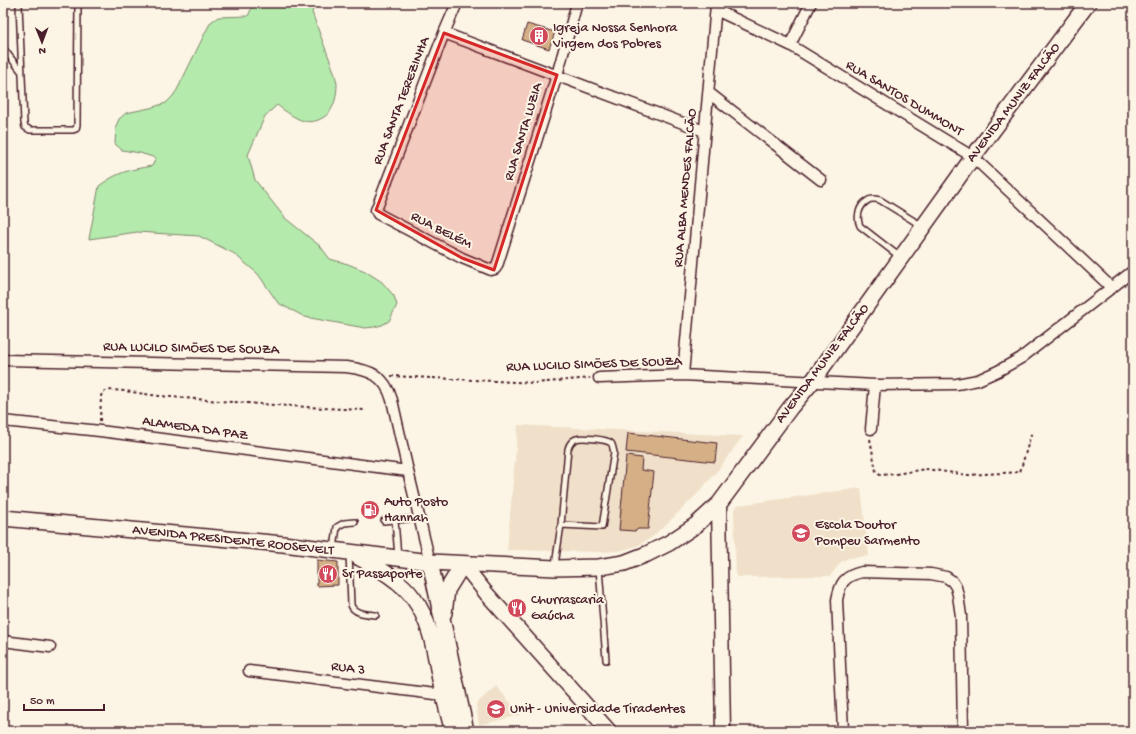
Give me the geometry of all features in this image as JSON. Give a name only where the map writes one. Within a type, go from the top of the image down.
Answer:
[{"type":"main road","name":"AVENIDA MUNIZ FALCÃO","points":[[463,564],[555,568],[599,567],[624,563],[669,543],[696,525],[719,504],[790,408],[812,382],[973,157],[1088,3]]},
{"type":"main road","points":[[719,504],[723,731]]},
{"type":"main road","name":"AVENIDA PRESIDENTE ROOSEVELT","points":[[3,518],[283,544],[430,562],[463,564]]},
{"type":"main road","points":[[341,552],[379,568],[414,598],[431,635],[453,731]]},
{"type":"main road","points":[[430,562],[466,731]]},
{"type":"main road","points":[[443,626],[447,590],[463,564],[486,593],[609,731]]},
{"type":"street","name":"RUA SANTA TEREZINHA","points":[[376,210],[457,3]]},
{"type":"street","name":"RUA SANTA LUZIA","points":[[495,269],[557,75],[577,3]]},
{"type":"street","points":[[790,45],[811,3]]},
{"type":"street","name":"RUA SANTOS DUMMONT","points":[[716,6],[790,45],[973,157],[1112,288]]},
{"type":"street","name":"RUA ALBA MENDES FALCÃO","points":[[683,376],[716,6]]},
{"type":"street","points":[[444,33],[704,131]]},
{"type":"street","points":[[709,93],[821,180]]},
{"type":"street","name":"RUA BELÉM","points":[[376,210],[378,214],[462,258],[491,270],[495,269]]},
{"type":"street","name":"RUA LUCILO SIMÕES DE SOUZA","points":[[598,378],[683,376],[875,385],[956,384],[978,380],[1021,358],[1133,271]]},
{"type":"street","name":"RUA LUCILO SIMÕES DE SOUZA","points":[[3,360],[346,367],[363,369],[378,376]]},
{"type":"street","points":[[378,376],[385,382],[389,390],[430,562]]},
{"type":"street","points":[[871,429],[875,385]]},
{"type":"street","name":"ALAMEDA DA PAZ","points":[[3,421],[100,430],[408,471]]},
{"type":"street","points":[[843,731],[837,600],[842,583],[853,574],[862,572],[931,574],[946,577],[952,581],[956,587],[961,616],[963,731]]},
{"type":"street","points":[[3,641],[50,647]]},
{"type":"street","name":"RUA 3","points":[[249,671],[444,695]]},
{"type":"lane","points":[[20,3],[18,5],[25,126],[30,130],[76,129],[78,80],[77,3]]},
{"type":"lane","points":[[3,48],[21,72]]},
{"type":"lane","points":[[901,258],[860,226],[857,220],[858,213],[867,201],[872,199],[880,200],[923,227]]},
{"type":"lane","points":[[555,568],[561,525],[568,449],[570,443],[576,439],[594,439],[610,443],[614,452],[602,527],[561,525]]},
{"type":"lane","points":[[384,521],[419,518]]},
{"type":"lane","points":[[395,520],[398,558]]},
{"type":"lane","points":[[355,522],[344,523],[338,528],[350,605],[356,612],[376,615]]},
{"type":"lane","points":[[599,567],[606,660]]},
{"type":"path","name":"RUA LUCILO SIMÕES DE SOUZA","points":[[378,376],[412,376],[536,383],[598,378]]},
{"type":"path","points":[[100,430],[100,398],[101,394],[106,391],[229,402],[366,410]]},
{"type":"path","points":[[871,429],[871,445],[876,471],[880,475],[926,470],[968,475],[1020,472],[1032,431]]},
{"type":"highlighted area","points":[[444,33],[557,75],[494,270],[462,258],[376,210]]},
{"type":"shaded area","points":[[518,425],[743,436],[718,470],[697,494],[651,538],[637,546],[619,551],[602,552],[507,550]]},
{"type":"shaded area","name":"Escola Doutor Pompeu Sarmento","points":[[861,488],[869,556],[848,558],[841,562],[830,576],[736,577],[734,509],[738,505]]},
{"type":"shaded area","name":"Unit - Universidade Tiradentes","points":[[496,686],[521,715],[479,725],[476,704]]},
{"type":"green space","points":[[254,3],[318,3],[312,12],[333,68],[337,84],[336,98],[333,107],[324,117],[311,122],[305,121],[293,116],[277,105],[265,116],[248,155],[255,180],[285,218],[320,246],[330,259],[365,271],[382,282],[394,296],[397,305],[389,321],[382,325],[365,328],[305,317],[278,303],[258,274],[233,253],[199,236],[137,232],[89,239],[99,186],[124,172],[152,166],[156,158],[140,153],[122,150],[115,144],[116,126],[119,119],[126,113],[166,103],[177,90],[211,22],[218,17],[248,16]]},
{"type":"building","name":"Igreja Nossa Senhora Virgem dos Pobres","points":[[527,24],[555,32],[549,49],[522,40]]},
{"type":"building","points":[[628,433],[717,443],[715,462],[626,452]]},
{"type":"building","points":[[626,456],[642,458],[641,470],[654,472],[648,529],[638,529],[635,531],[619,530]]},
{"type":"building","name":"Sr Passaporte","points":[[317,560],[338,562],[338,585],[317,586]]},
{"type":"place","name":"Igreja Nossa Senhora Virgem dos Pobres","points":[[539,36]]},
{"type":"place","name":"Auto Posto Hannah","points":[[370,510]]},
{"type":"place","name":"Escola Doutor Pompeu Sarmento","points":[[801,533]]},
{"type":"place","name":"Sr Passaporte","points":[[328,574]]},
{"type":"place","name":"Churrascaria Gaúcha","points":[[517,608]]},
{"type":"place","name":"Unit - Universidade Tiradentes","points":[[496,709]]}]
